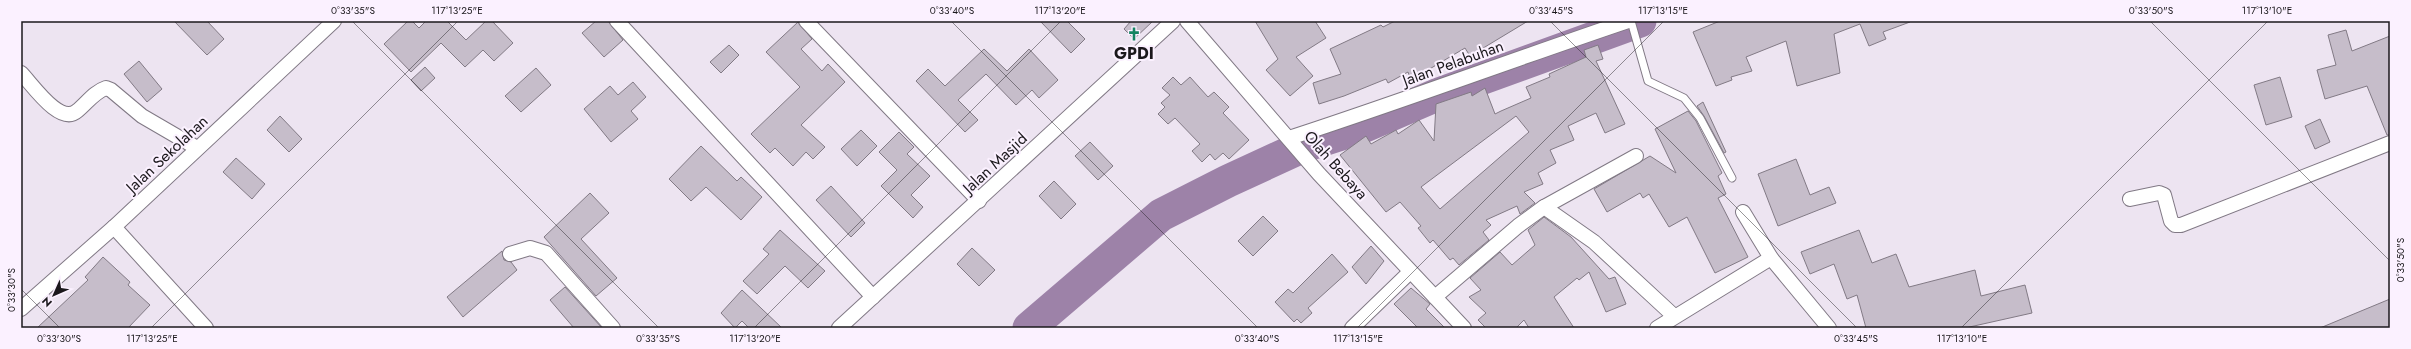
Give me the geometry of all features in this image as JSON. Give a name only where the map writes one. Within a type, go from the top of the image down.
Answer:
[{"type":"street","name":"Jalan Sekolahan","points":[[21,309],[114,226],[334,21]]},
{"type":"street","points":[[617,21],[873,297]]},
{"type":"street","points":[[806,21],[979,201]]},
{"type":"street","name":"Jalan Masjid","points":[[839,328],[979,201],[1173,21]]},
{"type":"street","name":"Olah Bebaya","points":[[1187,21],[1319,174],[1464,328]]},
{"type":"street","name":"Jalan Pelabuhan","points":[[1292,141],[1488,68],[1631,22]]},
{"type":"street","points":[[21,73],[60,114],[69,115],[75,113],[95,94],[106,88],[111,90],[142,116],[197,148]]},
{"type":"street","points":[[2130,199],[2159,193],[2164,195],[2167,200],[2171,221],[2176,225],[2181,225],[2390,143]]},
{"type":"street","points":[[1435,297],[1518,226],[1544,207],[1636,156]]},
{"type":"street","points":[[1544,207],[1594,242],[1674,316]]},
{"type":"street","points":[[1743,212],[1771,258],[1829,328]]},
{"type":"street","points":[[114,226],[206,328]]},
{"type":"street","points":[[510,254],[530,248],[546,254],[613,328]]},
{"type":"street","points":[[1657,328],[1674,316],[1771,258]]},
{"type":"street","points":[[1352,328],[1410,272]]},
{"type":"lane","points":[[1631,22],[1638,40],[1648,81],[1684,98],[1700,118],[1732,178]]},
{"type":"building","points":[[174,21],[207,21],[224,39],[207,55]]},
{"type":"building","points":[[408,21],[412,21],[419,28],[426,21],[447,21],[466,40],[486,21],[492,21],[513,43],[494,61],[483,50],[465,67],[441,43],[411,72],[384,44]]},
{"type":"building","points":[[596,21],[608,21],[623,40],[604,57],[582,33]]},
{"type":"building","points":[[1040,21],[1067,21],[1085,39],[1071,53]]},
{"type":"building","name":"GPDI","points":[[1131,21],[1153,21],[1134,39],[1124,29]]},
{"type":"building","points":[[1255,21],[1315,21],[1326,38],[1296,57],[1313,76],[1290,96],[1266,70],[1278,59]]},
{"type":"building","points":[[1395,21],[1528,21],[1470,56],[1465,48],[1411,80],[1408,72],[1388,83],[1386,79],[1344,96],[1319,104],[1313,83],[1341,74],[1330,49],[1381,25],[1383,27]]},
{"type":"building","points":[[1720,21],[1910,22],[1883,32],[1886,39],[1869,46],[1860,24],[1834,34],[1840,73],[1797,86],[1786,41],[1746,57],[1752,71],[1731,77],[1732,80],[1716,86],[1693,32]]},
{"type":"building","points":[[798,22],[812,39],[801,49],[822,71],[828,64],[845,82],[801,125],[825,147],[813,159],[806,152],[793,166],[775,148],[770,153],[751,134],[800,87],[766,52]]},
{"type":"building","points":[[2346,30],[2352,51],[2390,36],[2390,135],[2387,135],[2367,86],[2325,99],[2317,70],[2336,65],[2328,35]]},
{"type":"building","points":[[729,45],[739,55],[721,73],[710,62]]},
{"type":"building","points":[[1598,45],[1603,59],[1596,61],[1625,124],[1605,133],[1596,113],[1568,126],[1574,140],[1550,150],[1556,163],[1538,173],[1543,184],[1524,192],[1535,203],[1520,214],[1517,206],[1486,220],[1491,225],[1483,232],[1489,240],[1459,265],[1453,258],[1450,260],[1433,240],[1430,243],[1418,228],[1421,226],[1400,202],[1386,212],[1340,155],[1366,136],[1371,144],[1396,130],[1398,134],[1419,120],[1434,141],[1436,104],[1471,92],[1472,96],[1485,88],[1495,114],[1531,98],[1526,87],[1550,77],[1549,74],[1586,57],[1584,50]],"holes":[[[1516,116],[1529,132],[1440,209],[1421,187]]]},
{"type":"building","points":[[984,49],[1007,71],[1029,49],[1058,80],[1039,98],[1032,90],[1016,105],[986,74],[958,100],[978,120],[965,132],[916,81],[928,69],[945,86]]},
{"type":"building","points":[[139,61],[162,89],[147,102],[124,74]]},
{"type":"building","points":[[425,67],[435,78],[421,91],[411,80]]},
{"type":"building","points":[[536,68],[551,85],[521,112],[505,96]]},
{"type":"building","points":[[1173,77],[1181,85],[1190,77],[1208,97],[1214,92],[1229,107],[1223,113],[1249,140],[1229,159],[1223,153],[1215,160],[1210,154],[1202,162],[1192,151],[1200,144],[1175,118],[1168,124],[1158,114],[1165,107],[1161,103],[1170,95],[1162,88]]},
{"type":"building","points":[[2280,77],[2292,117],[2266,125],[2254,85]]},
{"type":"building","points":[[633,82],[646,97],[631,111],[638,119],[611,142],[584,109],[610,86],[618,95]]},
{"type":"building","points":[[1703,102],[1726,152],[1724,153],[1697,106]]},
{"type":"building","points":[[1688,111],[1696,121],[1722,173],[1718,176],[1726,194],[1718,198],[1748,257],[1715,273],[1687,217],[1669,227],[1649,194],[1643,198],[1640,193],[1607,212],[1594,189],[1650,156],[1676,173],[1655,129]]},
{"type":"building","points":[[280,116],[302,139],[289,152],[267,130]]},
{"type":"building","points":[[2320,119],[2330,142],[2315,149],[2305,126]]},
{"type":"building","points":[[861,130],[877,146],[857,166],[841,149]]},
{"type":"building","points":[[899,132],[914,147],[907,154],[930,176],[911,195],[923,207],[913,218],[881,186],[897,170],[879,152]]},
{"type":"building","points":[[1090,142],[1113,166],[1098,180],[1075,156]]},
{"type":"building","points":[[701,146],[737,181],[741,177],[762,197],[741,220],[706,187],[691,201],[669,179]]},
{"type":"building","points":[[236,158],[265,184],[252,199],[223,172]]},
{"type":"building","points":[[1796,159],[1810,195],[1829,187],[1836,203],[1778,226],[1758,174]]},
{"type":"building","points":[[1054,181],[1076,204],[1061,219],[1039,196]]},
{"type":"building","points":[[831,186],[865,223],[851,237],[816,200]]},
{"type":"building","points":[[590,193],[609,213],[581,239],[617,278],[596,296],[544,237]]},
{"type":"building","points":[[1263,216],[1278,231],[1253,256],[1238,241]]},
{"type":"building","points":[[1544,217],[1571,237],[1609,279],[1615,277],[1626,304],[1606,312],[1589,272],[1579,280],[1577,278],[1554,297],[1574,328],[1529,328],[1524,320],[1516,328],[1486,328],[1478,320],[1486,313],[1469,297],[1481,290],[1470,278],[1500,252],[1512,265],[1535,245],[1528,230]]},
{"type":"building","points":[[780,230],[825,271],[808,288],[785,266],[757,294],[743,281],[769,254],[763,249]]},
{"type":"building","points":[[1859,230],[1872,263],[1896,254],[1909,287],[1975,270],[1981,296],[2025,285],[2032,313],[1965,328],[1866,328],[1857,295],[1847,299],[1834,264],[1810,274],[1801,252]]},
{"type":"building","points":[[1371,246],[1384,261],[1366,284],[1352,267]]},
{"type":"building","points":[[972,248],[995,270],[979,286],[957,264]]},
{"type":"building","points":[[502,251],[504,260],[511,262],[517,270],[463,317],[447,297]]},
{"type":"building","points":[[1332,254],[1348,272],[1308,308],[1312,313],[1301,323],[1297,319],[1294,322],[1275,302],[1288,289],[1293,293]]},
{"type":"building","points":[[103,257],[130,282],[128,285],[150,305],[128,328],[37,328],[88,280],[85,277]]},
{"type":"building","points":[[565,287],[602,328],[574,328],[550,300]]},
{"type":"building","points":[[1411,288],[1430,304],[1426,309],[1445,328],[1418,328],[1394,304]]},
{"type":"building","points":[[742,290],[782,328],[749,328],[742,321],[735,328],[721,313]]},
{"type":"building","points":[[2390,299],[2390,328],[2320,328]]},
{"type":"waterway","points":[[1029,328],[1161,215],[1228,181],[1304,146],[1360,128],[1439,94],[1640,21]]},
{"type":"place","name":"GPDI","points":[[1134,34]]}]
